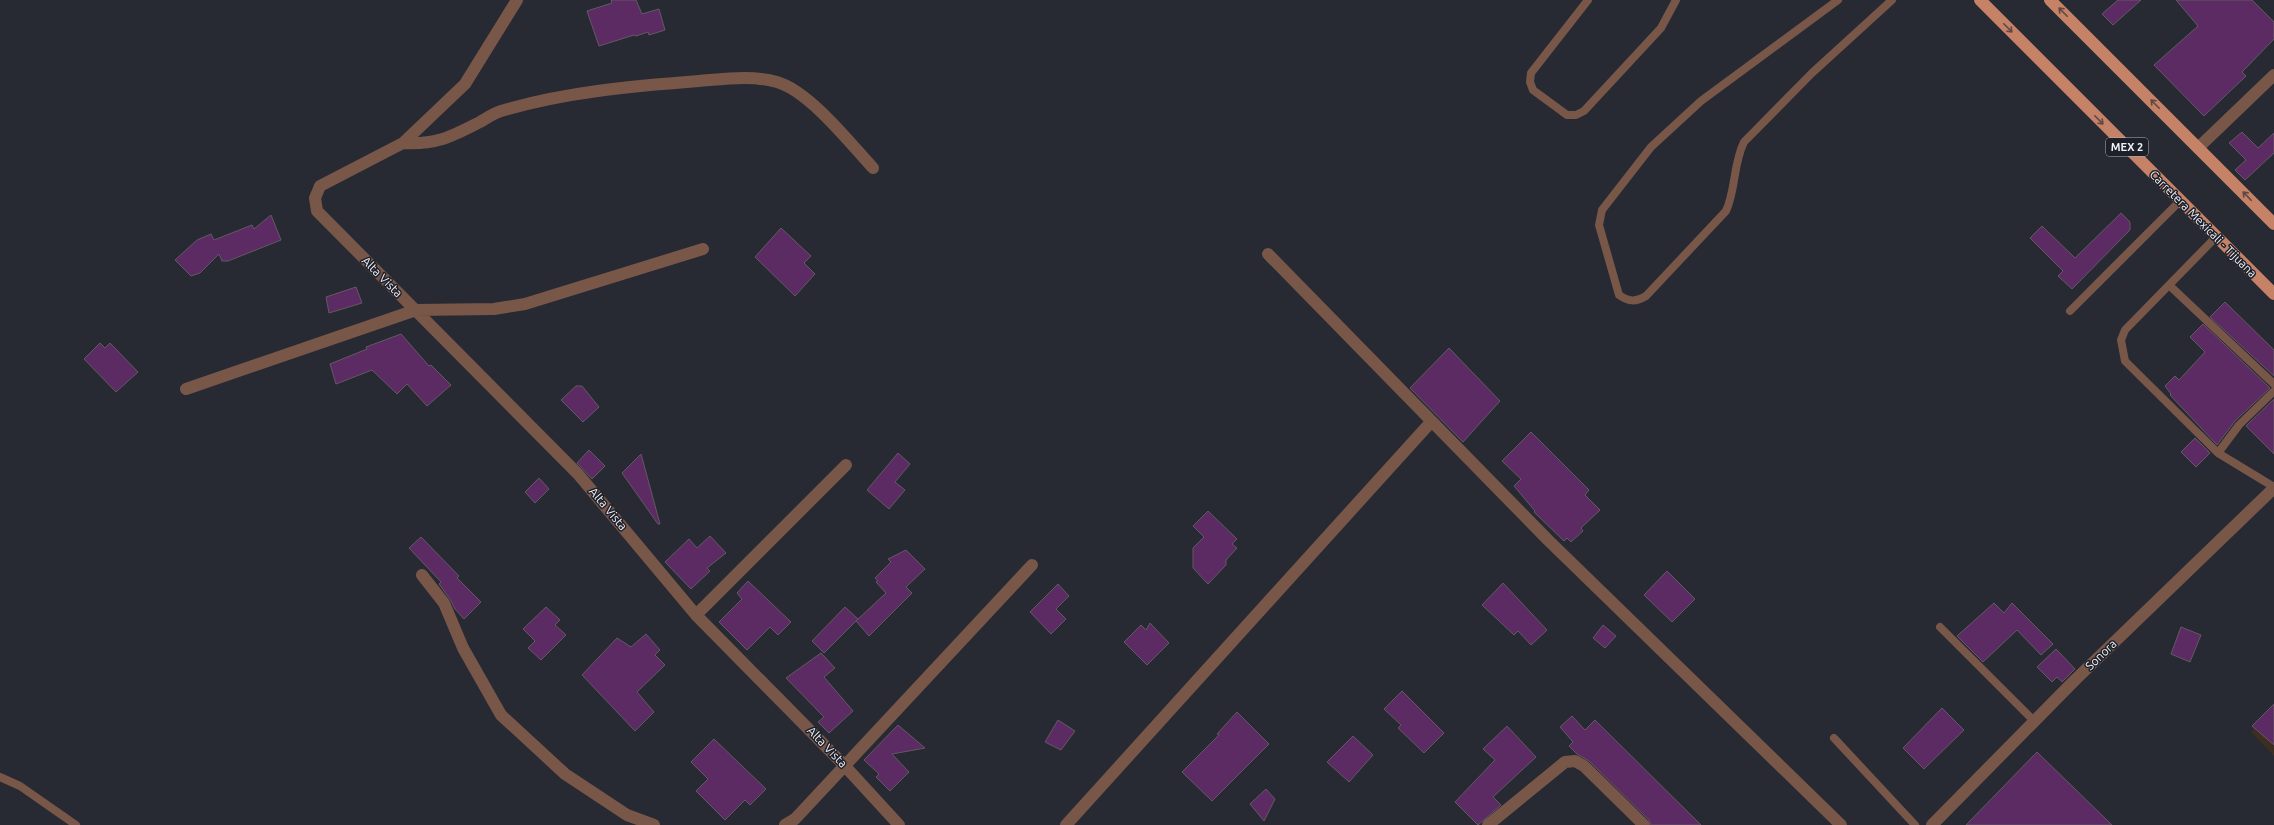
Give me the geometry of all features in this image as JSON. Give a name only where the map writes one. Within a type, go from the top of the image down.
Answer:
[{"type":"main road","name":"Carretera Mexicali - Tijuana","points":[[1980,0],[2274,294]]},
{"type":"main road","points":[[2050,0],[2199,147],[2274,224]]},
{"type":"street","points":[[403,143],[465,84],[516,0]]},
{"type":"street","points":[[2199,147],[2274,75]]},
{"type":"street","points":[[403,143],[424,144],[445,140],[500,111],[553,98],[654,84],[744,78],[777,82],[797,92],[821,112],[873,168]]},
{"type":"street","name":"Alta Vista","points":[[403,143],[320,186],[315,198],[317,211],[578,474],[696,615],[844,764],[899,825]]},
{"type":"street","points":[[186,389],[416,310],[494,309],[525,304],[703,249]]},
{"type":"street","points":[[1268,254],[1548,540],[1841,825]]},
{"type":"street","points":[[1066,825],[1431,422]]},
{"type":"street","points":[[696,615],[846,465]]},
{"type":"street","name":"Sonora","points":[[1932,825],[2034,721],[2274,488]]},
{"type":"street","points":[[785,825],[794,819],[1032,565]]},
{"type":"street","points":[[422,575],[444,603],[463,648],[501,715],[565,774],[628,815],[654,825]]},
{"type":"street","points":[[1488,825],[1564,762],[1575,761],[1584,766],[1644,825]]},
{"type":"lane","points":[[1588,0],[1531,74],[1530,82],[1533,90],[1567,115],[1576,115],[1584,112],[1661,28],[1676,0]]},
{"type":"lane","points":[[1838,0],[1701,102],[1651,147],[1602,210],[1599,225],[1619,295],[1626,300],[1637,301],[1646,296],[1726,211],[1731,201],[1739,152],[1744,142],[1812,73],[1892,0]]},
{"type":"lane","points":[[2070,311],[2180,201]]},
{"type":"lane","points":[[2216,237],[2125,330],[2121,340],[2125,360],[2218,452],[2274,488]]},
{"type":"lane","points":[[2169,285],[2274,384]]},
{"type":"lane","points":[[2218,452],[2239,425],[2274,391]]},
{"type":"lane","points":[[1940,627],[2034,721]]},
{"type":"lane","points":[[1834,738],[1915,825]]},
{"type":"lane","points":[[0,777],[20,786],[76,825]]},
{"type":"shaded area","points":[[2274,710],[2274,756],[2251,732]]},
{"type":"building","points":[[611,0],[636,0],[642,14],[659,9],[665,30],[649,35],[648,32],[636,36],[634,35],[599,46],[587,11],[612,3]]},
{"type":"building","points":[[2118,0],[2141,0],[2113,25],[2102,14]]},
{"type":"building","points":[[2176,0],[2252,0],[2274,22],[2274,39],[2242,72],[2246,76],[2204,116],[2154,65],[2198,26]]},
{"type":"building","points":[[2242,132],[2258,148],[2274,133],[2274,153],[2245,180],[2235,170],[2246,160],[2229,143]]},
{"type":"building","points":[[2121,213],[2130,222],[2130,230],[2072,289],[2058,276],[2063,271],[2030,238],[2042,226],[2075,258]]},
{"type":"building","points":[[271,215],[281,240],[228,261],[222,261],[219,254],[200,273],[191,276],[175,260],[197,240],[211,234],[214,240],[252,225],[254,229]]},
{"type":"building","points":[[781,228],[811,256],[804,263],[815,274],[795,296],[755,257]]},
{"type":"building","points":[[356,287],[362,303],[329,313],[326,297]]},
{"type":"building","points":[[2225,302],[2274,350],[2274,376],[2210,317]]},
{"type":"building","points":[[2203,324],[2270,388],[2235,421],[2217,445],[2170,395],[2171,394],[2165,386],[2175,376],[2179,380],[2205,352],[2190,337]]},
{"type":"building","points":[[401,334],[429,366],[431,365],[451,385],[427,406],[407,384],[397,394],[372,370],[336,384],[330,364],[367,349],[366,347]]},
{"type":"building","points":[[100,343],[105,348],[110,343],[138,372],[116,392],[84,359]]},
{"type":"building","points":[[1449,348],[1500,401],[1463,442],[1410,388]]},
{"type":"building","points":[[576,386],[582,386],[599,407],[583,422],[561,400]]},
{"type":"building","points":[[2274,399],[2274,454],[2246,426]]},
{"type":"building","points":[[1531,432],[1589,490],[1585,495],[1600,510],[1581,528],[1583,531],[1571,542],[1567,538],[1564,541],[1534,512],[1535,511],[1514,486],[1521,479],[1502,461]]},
{"type":"building","points":[[2195,438],[2210,453],[2196,467],[2181,452]]},
{"type":"building","points":[[589,450],[605,466],[592,479],[577,463]]},
{"type":"building","points":[[898,453],[910,464],[895,482],[905,490],[889,509],[867,490]]},
{"type":"building","points":[[641,454],[660,524],[658,524],[622,473]]},
{"type":"building","points":[[539,478],[549,489],[535,503],[525,492]]},
{"type":"building","points":[[1208,511],[1237,539],[1232,544],[1237,548],[1226,560],[1226,565],[1208,584],[1193,568],[1193,548],[1204,537],[1193,526]]},
{"type":"building","points":[[710,536],[726,553],[707,568],[710,571],[691,589],[665,562],[689,539],[697,548]]},
{"type":"building","points":[[421,537],[459,576],[457,578],[481,602],[464,619],[455,609],[439,584],[441,582],[409,548]]},
{"type":"building","points":[[906,550],[925,569],[906,587],[912,593],[869,636],[856,621],[886,593],[876,582],[878,581],[875,578],[891,562],[888,559]]},
{"type":"building","points":[[1667,571],[1695,599],[1672,622],[1644,595]]},
{"type":"building","points":[[748,581],[791,622],[778,635],[770,627],[747,650],[719,622],[742,599],[737,593]]},
{"type":"building","points":[[1503,583],[1547,630],[1531,645],[1518,631],[1514,635],[1482,605]]},
{"type":"building","points":[[1058,584],[1069,596],[1056,609],[1066,619],[1051,634],[1030,612]]},
{"type":"building","points":[[1994,603],[2004,613],[2012,603],[2053,644],[2041,655],[2017,630],[1983,662],[1957,636]]},
{"type":"building","points":[[546,607],[560,620],[555,625],[566,635],[541,660],[528,648],[535,641],[523,629]]},
{"type":"building","points":[[845,607],[858,619],[824,653],[812,641]]},
{"type":"building","points":[[1150,623],[1169,643],[1147,665],[1124,642],[1141,625],[1146,630]]},
{"type":"building","points":[[1603,625],[1616,636],[1605,648],[1593,638]]},
{"type":"building","points":[[2181,627],[2201,635],[2190,662],[2171,654]]},
{"type":"building","points":[[646,634],[660,650],[655,655],[665,665],[637,692],[654,712],[635,731],[582,675],[617,638],[631,647]]},
{"type":"building","points":[[2056,649],[2075,669],[2062,682],[2057,677],[2052,682],[2037,667]]},
{"type":"building","points":[[821,653],[835,668],[824,677],[853,711],[829,733],[818,722],[824,717],[786,678]]},
{"type":"building","points":[[1402,691],[1444,733],[1424,753],[1398,728],[1401,725],[1384,709]]},
{"type":"building","points":[[2274,704],[2274,745],[2252,726]]},
{"type":"building","points":[[1942,708],[1964,730],[1924,769],[1903,748]]},
{"type":"building","points":[[1237,712],[1269,744],[1212,801],[1182,772],[1219,735],[1217,734]]},
{"type":"building","points":[[1572,716],[1585,730],[1595,720],[1701,825],[1651,825],[1649,820],[1589,761],[1577,754],[1569,746],[1573,742],[1560,727]]},
{"type":"building","points":[[1058,720],[1075,731],[1061,750],[1045,742]]},
{"type":"building","points":[[898,725],[925,748],[892,754],[909,772],[890,791],[876,777],[879,774],[864,760]]},
{"type":"building","points":[[1507,726],[1536,757],[1493,797],[1501,805],[1478,825],[1455,802],[1495,760],[1483,749]]},
{"type":"building","points":[[1353,736],[1373,755],[1349,782],[1327,762]]},
{"type":"building","points":[[714,739],[766,789],[750,805],[745,800],[725,820],[696,791],[708,779],[691,762]]},
{"type":"building","points":[[2037,752],[2112,825],[1966,825]]},
{"type":"building","points":[[1266,789],[1275,799],[1264,821],[1250,804]]}]
